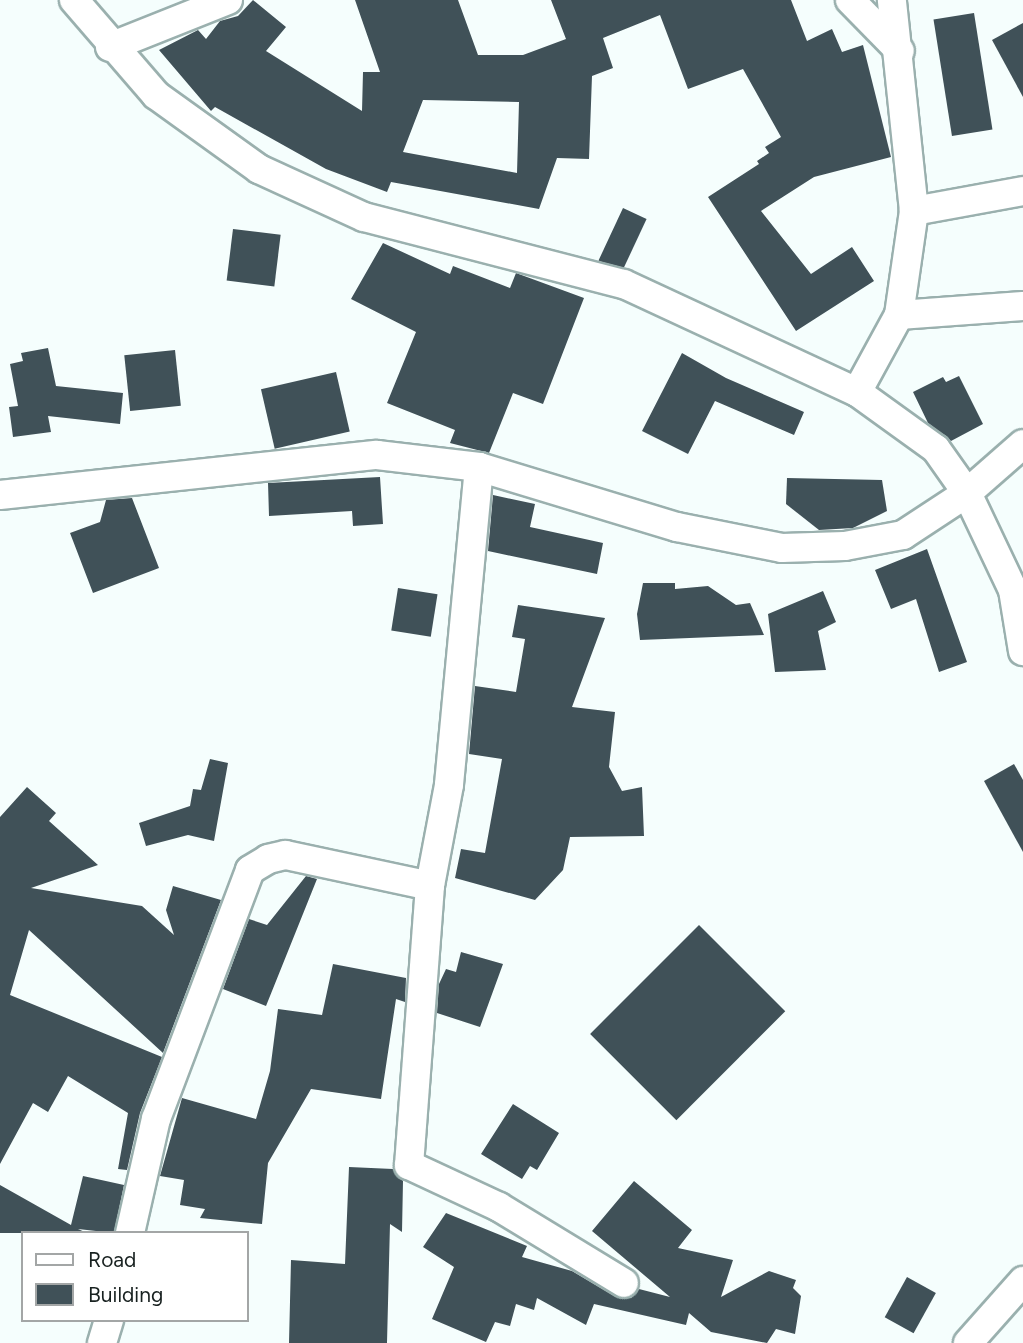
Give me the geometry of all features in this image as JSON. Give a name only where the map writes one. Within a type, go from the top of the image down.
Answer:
[{"type":"street","points":[[74,0],[110,47],[156,95],[259,169],[352,212],[624,284],[857,392],[936,449],[967,493],[1013,590],[1023,651]]},
{"type":"street","points":[[110,47],[228,0]]},
{"type":"street","points":[[850,0],[901,51]]},
{"type":"street","points":[[857,392],[899,315],[914,211],[901,51],[892,0]]},
{"type":"street","points":[[914,211],[1023,191]]},
{"type":"street","points":[[899,315],[1023,306]]},
{"type":"street","points":[[0,495],[377,455],[478,467],[677,527],[782,548],[845,546],[903,535],[967,493],[1023,444]]},
{"type":"street","points":[[478,467],[449,785],[430,886],[409,1164],[499,1207],[624,1283]]},
{"type":"street","points":[[130,1231],[156,1119],[250,870],[268,859],[285,855],[430,886]]},
{"type":"street","points":[[968,1343],[1023,1281]]},
{"type":"street","points":[[102,1343],[107,1322]]},
{"type":"building","points":[[253,0],[286,27],[266,51],[362,111],[363,72],[380,72],[355,0],[458,0],[478,55],[523,55],[566,39],[551,0],[791,0],[807,41],[832,29],[842,52],[863,45],[891,157],[814,177],[761,211],[811,274],[852,247],[874,281],[796,331],[708,197],[759,164],[757,161],[769,153],[765,147],[781,137],[743,69],[688,89],[660,15],[603,38],[613,68],[592,76],[589,159],[557,158],[539,209],[391,182],[387,192],[326,169],[215,107],[211,111],[159,50],[198,30],[206,39],[220,21],[238,16]],"holes":[[[423,100],[519,102],[517,173],[403,152]]]},
{"type":"building","points":[[974,13],[992,130],[952,136],[934,19]]},
{"type":"building","points":[[1023,23],[1023,97],[992,40]]},
{"type":"building","points":[[623,208],[647,219],[622,272],[598,261]]},
{"type":"building","points":[[233,229],[281,235],[274,286],[227,281]]},
{"type":"building","points":[[383,243],[450,274],[453,266],[510,288],[516,273],[584,298],[543,404],[513,393],[489,453],[450,443],[455,430],[387,403],[416,332],[351,299]]},
{"type":"building","points":[[48,348],[56,386],[123,393],[120,424],[48,416],[51,432],[13,437],[9,407],[18,406],[10,364],[23,361],[21,353]]},
{"type":"building","points":[[175,350],[181,406],[130,411],[124,355]]},
{"type":"building","points":[[682,353],[726,378],[804,412],[794,435],[715,401],[688,454],[642,431]]},
{"type":"building","points":[[336,372],[350,431],[275,449],[261,389]]},
{"type":"building","points":[[959,376],[983,424],[951,441],[928,423],[913,392],[943,377],[946,382]]},
{"type":"building","points":[[380,477],[383,524],[353,526],[352,511],[269,516],[268,483]]},
{"type":"building","points":[[787,478],[882,480],[887,511],[853,528],[819,530],[786,504]]},
{"type":"building","points":[[493,495],[535,504],[530,527],[603,543],[597,574],[488,551]]},
{"type":"building","points":[[132,498],[159,568],[93,593],[70,533],[100,522],[106,500]]},
{"type":"building","points":[[927,549],[967,662],[939,672],[916,599],[891,609],[875,570]]},
{"type":"building","points":[[643,583],[675,583],[675,589],[708,586],[736,605],[750,603],[764,635],[640,640],[637,614]]},
{"type":"building","points":[[398,588],[438,594],[431,637],[391,630]]},
{"type":"building","points":[[823,591],[836,622],[818,631],[826,670],[775,672],[768,614]]},
{"type":"building","points":[[518,605],[605,618],[572,707],[615,712],[609,767],[622,791],[642,787],[644,836],[570,837],[563,870],[535,900],[455,878],[461,849],[485,853],[502,759],[469,754],[475,686],[516,692],[525,639],[512,637]]},
{"type":"building","points":[[210,759],[228,763],[214,841],[188,835],[146,846],[139,823],[190,806],[193,789],[201,790]]},
{"type":"building","points":[[1014,764],[1023,780],[1023,852],[984,781]]},
{"type":"building","points":[[27,787],[56,813],[49,821],[98,865],[31,888],[142,906],[174,935],[166,910],[173,886],[221,900],[163,1053],[29,930],[10,995],[162,1057],[140,1113],[127,1170],[118,1169],[128,1113],[68,1076],[48,1112],[33,1103],[0,1164],[0,817]]},
{"type":"building","points":[[306,876],[317,879],[266,1006],[223,989],[249,919],[267,925]]},
{"type":"building","points":[[699,925],[785,1011],[676,1120],[590,1034]]},
{"type":"building","points":[[461,952],[503,964],[480,1027],[437,1013],[439,984],[446,969],[456,972]]},
{"type":"building","points":[[333,964],[406,978],[405,1002],[396,999],[381,1099],[311,1089],[268,1163],[262,1224],[200,1218],[205,1209],[180,1205],[184,1180],[160,1176],[182,1098],[256,1119],[270,1071],[278,1009],[322,1015]]},
{"type":"building","points":[[513,1104],[559,1133],[537,1170],[530,1166],[522,1179],[481,1154]]},
{"type":"building","points":[[349,1167],[393,1169],[403,1181],[402,1232],[390,1224],[387,1343],[289,1343],[291,1260],[345,1264]]},
{"type":"building","points":[[83,1176],[124,1185],[114,1231],[78,1229],[82,1231],[0,1233],[0,1185],[71,1225]]},
{"type":"building","points":[[634,1181],[692,1230],[678,1248],[733,1260],[721,1297],[769,1271],[796,1280],[793,1288],[801,1296],[795,1334],[776,1329],[767,1343],[711,1332],[689,1313],[686,1325],[594,1304],[586,1325],[537,1298],[534,1310],[516,1304],[510,1326],[495,1322],[486,1342],[432,1319],[454,1267],[423,1247],[446,1213],[527,1246],[522,1257],[572,1271],[616,1297],[631,1298],[639,1289],[670,1297],[592,1231]]},
{"type":"building","points":[[907,1277],[936,1293],[914,1333],[885,1317]]}]
